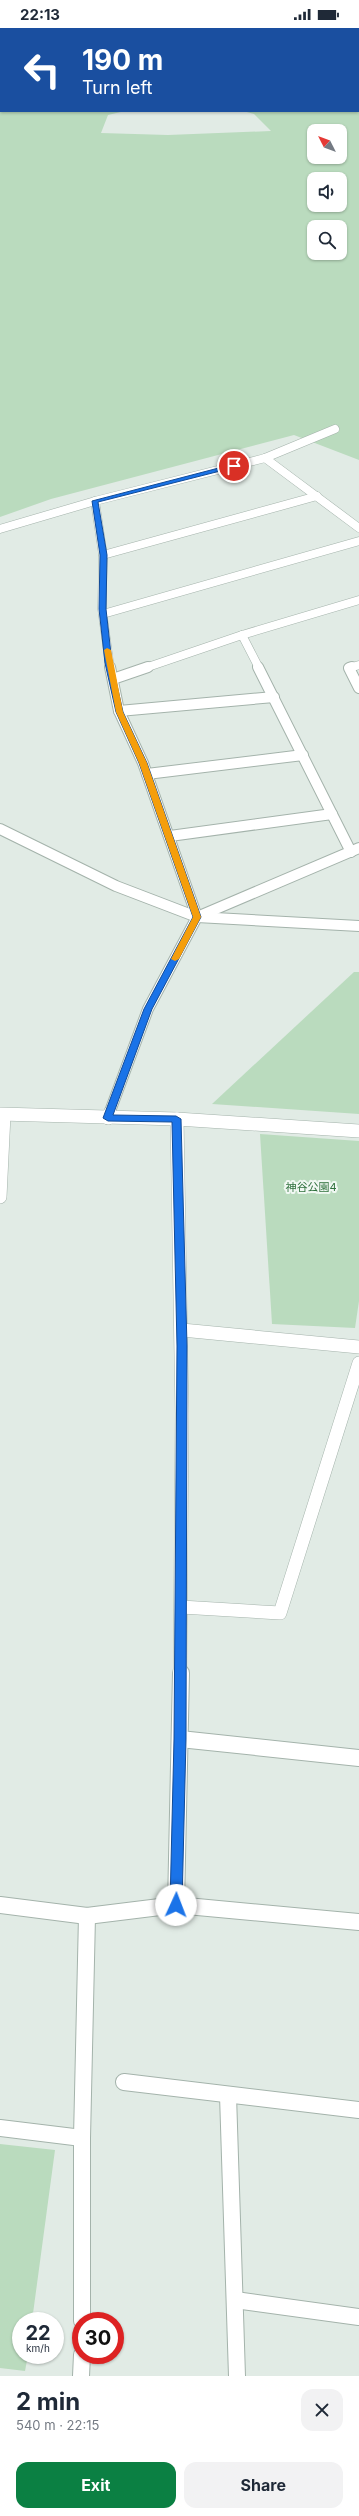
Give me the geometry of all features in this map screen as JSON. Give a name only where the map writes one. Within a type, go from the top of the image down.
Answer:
[{"type":"street","points":[[0,529],[95,501],[265,458],[335,429]]},
{"type":"street","points":[[265,458],[359,528]]},
{"type":"street","points":[[103,555],[317,496]]},
{"type":"street","points":[[95,501],[103,555],[103,614],[109,663],[119,712],[147,774],[170,836],[197,917]]},
{"type":"street","points":[[103,614],[359,541]]},
{"type":"street","points":[[113,679],[242,635],[359,600]]},
{"type":"street","points":[[108,1118],[148,1009],[197,917],[355,850],[332,814],[242,635]]},
{"type":"street","points":[[359,665],[349,668],[359,688]]},
{"type":"street","points":[[119,712],[274,697]]},
{"type":"street","points":[[147,774],[302,755]]},
{"type":"street","points":[[170,836],[332,814]]},
{"type":"street","points":[[0,829],[116,886],[197,917],[359,926]]},
{"type":"street","points":[[0,1197],[2,1114],[176,1119],[359,1131]]},
{"type":"street","points":[[176,1119],[182,1330],[180,1739],[176,1905]]},
{"type":"street","points":[[182,1330],[359,1347]]},
{"type":"street","points":[[181,1607],[280,1613],[359,1363]]},
{"type":"street","points":[[180,1739],[359,1758]]},
{"type":"street","points":[[0,1906],[87,1916],[176,1905],[359,1922]]},
{"type":"street","points":[[82,2312],[82,2138],[87,1916]]},
{"type":"street","points":[[124,2082],[359,2110]]},
{"type":"street","points":[[228,2095],[237,2376]]},
{"type":"street","points":[[0,2128],[82,2138]]},
{"type":"street","points":[[235,2300],[359,2316]]},
{"type":"street","points":[[81,2376],[82,2364]]},
{"type":"green space","points":[[0,112],[121,112],[108,115],[101,133],[168,135],[271,131],[254,114],[247,112],[359,112],[359,460],[294,435],[51,499],[0,517]]},
{"type":"green space","points":[[354,972],[359,972],[359,1114],[212,1104]]},
{"type":"green space","name":"神谷公園4","points":[[260,1134],[359,1141],[359,1301],[355,1328],[272,1324]]},
{"type":"green space","points":[[0,2144],[55,2150],[33,2312],[12,2312],[12,2364],[26,2364],[25,2371],[0,2368]]},
{"type":"slow traffic","points":[[107,650],[116,690],[119,712],[143,763],[170,836],[197,917],[175,959]]},
{"type":"route","points":[[176,1905],[180,1739],[182,1346],[176,1119],[108,1118],[148,1009],[197,917],[170,836],[143,763],[119,712],[116,690],[109,663],[102,609],[103,555],[95,501],[234,466]]}]
